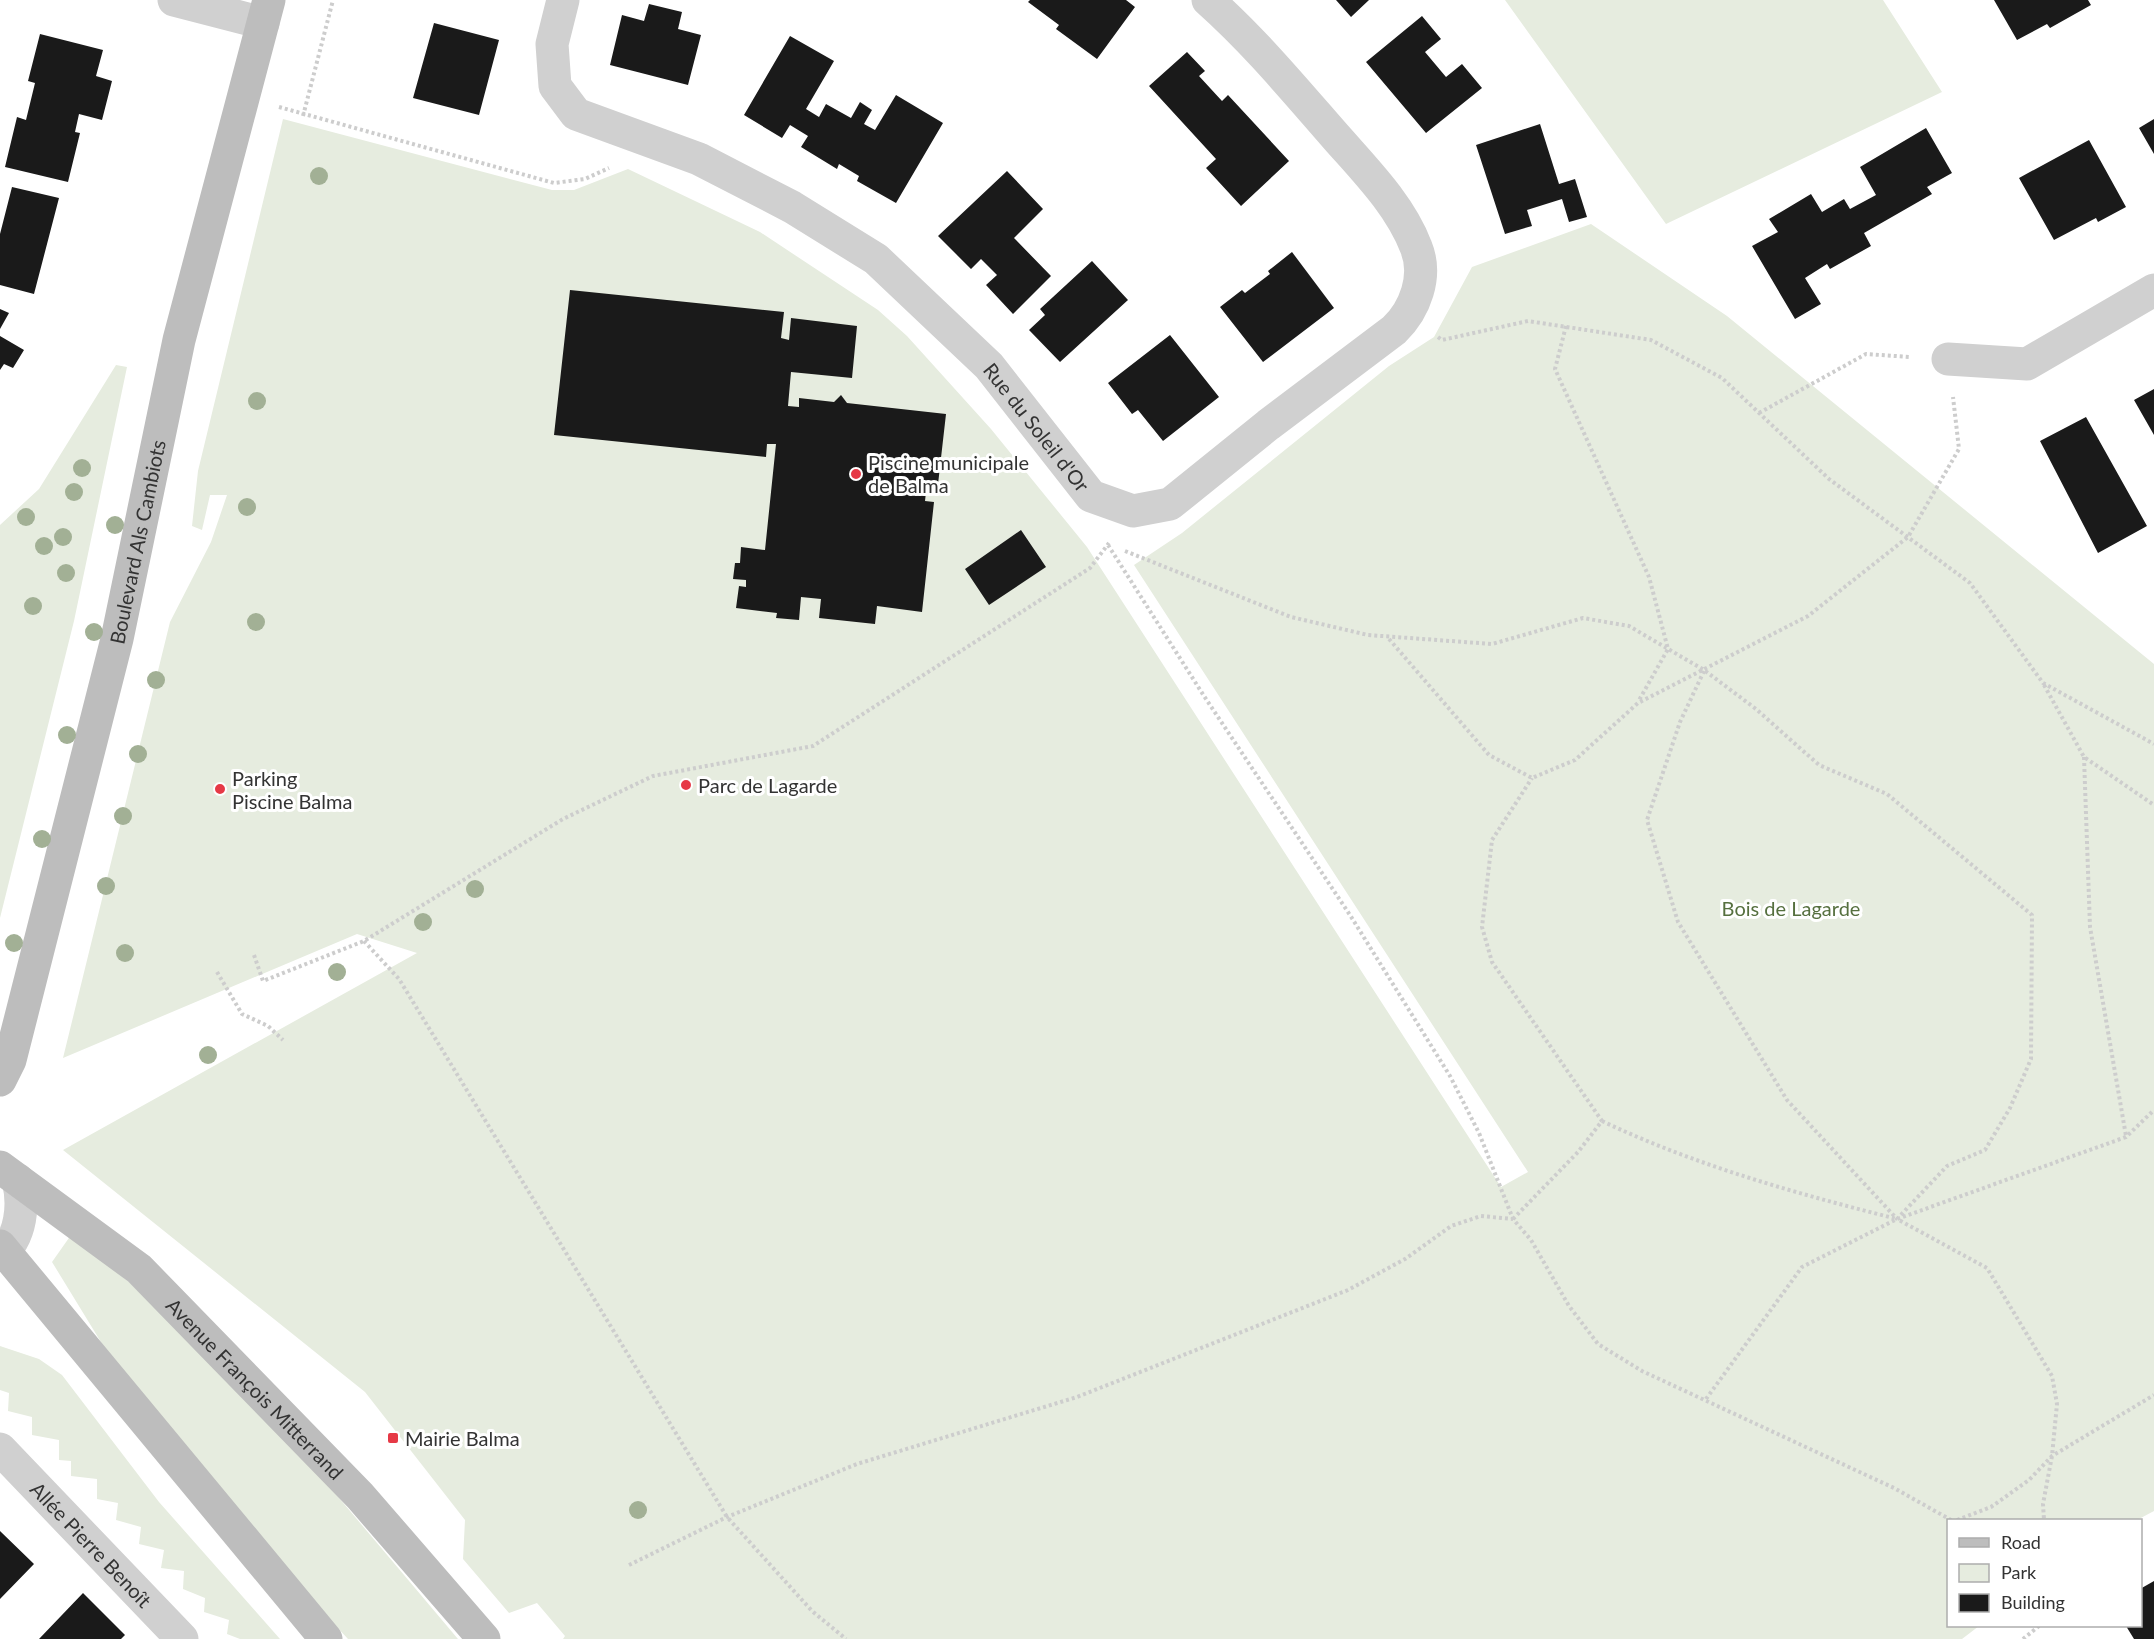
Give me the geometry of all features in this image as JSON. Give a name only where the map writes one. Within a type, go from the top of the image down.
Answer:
[{"type":"street","points":[[174,0],[266,11]]},
{"type":"street","name":"Rue du Soleil d'Or","points":[[563,0],[552,44],[555,86],[576,114],[699,159],[792,207],[876,259],[989,366],[1091,496],[1133,511]]},
{"type":"street","points":[[1133,511],[1170,504],[1407,318],[1420,286],[1417,248],[1386,195],[1247,35],[1208,0]]},
{"type":"street","name":"Boulevard Als Cambiots","points":[[0,1080],[10,1060],[96,724],[117,639],[179,340],[266,11]]},
{"type":"street","points":[[1948,359],[2027,363],[2154,290]]},
{"type":"street","points":[[9,1173],[23,1199],[18,1227],[1,1250],[326,1639]]},
{"type":"street","name":"Avenue François Mitterrand","points":[[9,1173],[139,1269],[360,1496],[484,1639]]},
{"type":"street","name":"Allée Pierre Benoît","points":[[0,1449],[182,1639]]},
{"type":"path","points":[[303,116],[333,0]]},
{"type":"path","points":[[272,105],[303,116],[554,183],[585,179],[617,165],[644,139]]},
{"type":"path","points":[[1407,318],[1442,340],[1528,321],[1651,340],[1722,378],[1829,479],[1970,583],[2043,683],[2084,757],[2154,805]]},
{"type":"path","points":[[1566,326],[1555,369],[1649,578],[1668,649],[1638,703]]},
{"type":"path","points":[[1759,414],[1866,354],[1948,359],[1959,449],[1908,537],[1808,616],[1638,703],[1575,760],[1532,778],[1492,840],[1482,927],[1492,962],[1602,1121],[1662,1149],[1778,1188],[1897,1219],[1987,1268],[2052,1376],[2057,1404],[2052,1456],[2043,1504],[2044,1519]]},
{"type":"path","points":[[254,955],[263,981],[364,941],[563,819],[653,776],[813,746],[1090,568],[1133,511]]},
{"type":"path","points":[[1108,544],[1291,617],[1335,629],[1389,638],[1492,644],[1583,618],[1629,626],[1704,670],[1756,709],[1819,765],[1887,794],[2032,915],[2031,1059],[2010,1108],[1985,1150],[1947,1167],[1897,1219]]},
{"type":"path","points":[[1108,544],[1204,696],[1350,915],[1450,1076],[1479,1133],[1513,1219],[1531,1240],[1569,1306],[1598,1344],[1642,1371],[1894,1488],[1948,1519]]},
{"type":"path","points":[[1389,638],[1489,755],[1532,778]]},
{"type":"path","points":[[1704,670],[1680,722],[1647,820],[1678,922],[1787,1100],[1897,1219]]},
{"type":"path","points":[[2043,683],[2154,744]]},
{"type":"path","points":[[2084,757],[2090,927],[2126,1137]]},
{"type":"path","points":[[364,941],[399,979],[727,1517],[812,1611],[846,1639]]},
{"type":"path","points":[[217,972],[242,1014],[268,1026],[283,1040]]},
{"type":"path","points":[[1706,1399],[1802,1267],[1897,1219],[2126,1137],[2154,1110]]},
{"type":"path","points":[[1513,1219],[1578,1152],[1602,1121]]},
{"type":"path","points":[[628,1566],[727,1517],[857,1464],[1077,1397],[1348,1290],[1405,1259],[1451,1226],[1480,1216],[1513,1219]]},
{"type":"path","points":[[1962,1519],[1991,1507],[2029,1480],[2052,1456],[2154,1395]]},
{"type":"path","points":[[2023,1639],[2038,1627]]},
{"type":"green space","points":[[1505,0],[1883,0],[1942,92],[1666,224]]},
{"type":"green space","name":"Bois de Lagarde","points":[[283,119],[552,190],[574,190],[628,169],[760,232],[878,310],[907,336],[991,429],[1087,547],[1501,1187],[1528,1172],[1134,565],[1182,533],[1389,366],[1434,337],[1472,267],[1591,224],[1727,316],[2154,664],[2154,1511],[2139,1519],[1947,1519],[1947,1627],[1978,1627],[1962,1639],[563,1639],[565,1636],[537,1603],[509,1613],[463,1559],[465,1520],[365,1392],[63,1150],[417,953],[357,934],[63,1058],[170,622],[211,542],[227,495],[210,495],[202,530],[192,526],[198,471]]},
{"type":"green space","points":[[116,365],[127,367],[74,621],[0,918],[0,525],[39,489]]},
{"type":"green space","points":[[71,1235],[130,1283],[307,1460],[458,1639],[348,1639],[301,1588],[104,1347],[52,1262]]},
{"type":"green space","points":[[0,1346],[39,1359],[62,1375],[159,1502],[280,1639],[240,1639],[227,1634],[229,1620],[204,1612],[205,1598],[183,1589],[184,1571],[161,1568],[164,1550],[139,1544],[141,1527],[116,1520],[118,1503],[97,1499],[97,1479],[71,1476],[71,1461],[59,1460],[59,1440],[32,1435],[32,1417],[8,1411],[9,1393],[0,1390]]},
{"type":"building","points":[[1030,0],[1126,0],[1135,7],[1097,59],[1056,29],[1059,25],[1028,2]]},
{"type":"building","points":[[1336,0],[1369,0],[1351,17]]},
{"type":"building","points":[[1994,0],[2088,0],[2091,5],[2050,28],[2047,24],[2017,40]]},
{"type":"building","points":[[649,4],[682,12],[678,29],[701,35],[688,85],[610,65],[622,15],[644,21]]},
{"type":"building","points":[[1422,16],[1441,39],[1425,52],[1446,77],[1462,64],[1482,88],[1426,133],[1366,62]]},
{"type":"building","points":[[434,23],[499,40],[479,115],[413,98]]},
{"type":"building","points":[[40,34],[103,50],[96,76],[112,81],[102,120],[79,114],[75,132],[80,133],[68,182],[5,167],[17,117],[26,120],[35,83],[28,81]]},
{"type":"building","points":[[790,36],[834,61],[806,109],[819,117],[826,104],[851,118],[860,102],[872,110],[864,124],[875,130],[896,95],[943,123],[896,203],[857,181],[859,176],[839,164],[837,169],[801,147],[808,136],[790,125],[782,138],[744,115]]},
{"type":"building","points":[[1187,52],[1205,71],[1199,76],[1222,101],[1228,95],[1289,161],[1241,206],[1206,168],[1216,159],[1149,86]]},
{"type":"building","points":[[2154,119],[2154,154],[2139,128]]},
{"type":"building","points":[[1540,124],[1559,184],[1575,179],[1587,217],[1569,222],[1562,199],[1527,210],[1532,226],[1505,234],[1476,145]]},
{"type":"building","points":[[1926,128],[1952,173],[1927,187],[1932,194],[1864,233],[1871,246],[1830,269],[1827,264],[1805,278],[1821,304],[1795,319],[1752,246],[1778,232],[1769,219],[1811,194],[1822,212],[1844,199],[1850,209],[1876,195],[1860,167]]},
{"type":"building","points":[[2089,140],[2126,207],[2098,222],[2096,218],[2054,240],[2019,178]]},
{"type":"building","points":[[1007,171],[1043,209],[1014,238],[1051,276],[1013,314],[986,285],[997,275],[981,259],[971,269],[938,236]]},
{"type":"building","points":[[12,187],[59,198],[34,294],[0,285],[0,234]]},
{"type":"building","points":[[1292,252],[1334,308],[1263,362],[1220,307],[1242,290],[1245,293],[1270,274],[1268,271]]},
{"type":"building","points":[[1092,261],[1128,300],[1060,362],[1029,330],[1045,315],[1040,309]]},
{"type":"building","name":"Piscine municipale de Balma","points":[[570,290],[784,312],[781,338],[789,340],[791,318],[857,326],[852,378],[791,372],[788,406],[799,407],[799,398],[834,402],[841,395],[847,403],[946,414],[937,493],[926,492],[925,501],[934,502],[922,612],[877,606],[875,624],[819,618],[821,599],[801,597],[799,620],[776,618],[777,613],[736,608],[739,586],[746,587],[746,580],[733,579],[735,563],[740,563],[741,547],[765,550],[776,444],[767,444],[766,457],[554,435]]},
{"type":"building","points":[[0,309],[9,313],[0,329]]},
{"type":"building","points":[[1170,335],[1219,397],[1163,441],[1138,410],[1132,414],[1108,383]]},
{"type":"building","points":[[0,336],[24,350],[13,368],[4,364],[0,370]]},
{"type":"building","points":[[2154,389],[2154,435],[2134,400]]},
{"type":"building","points":[[2086,417],[2147,526],[2098,553],[2040,441]]},
{"type":"building","points":[[1021,530],[1046,567],[989,605],[965,569]]},
{"type":"building","points":[[0,1531],[34,1564],[0,1599]]},
{"type":"building","points":[[2154,1581],[2154,1639],[2134,1639],[2127,1627],[2142,1627],[2142,1588]]},
{"type":"building","points":[[83,1593],[125,1635],[121,1639],[39,1639]]},
{"type":"place","name":"Piscine municipale de Balma","points":[[856,474]]},
{"type":"place","name":"Parc de Lagarde","points":[[686,785]]},
{"type":"place","name":"Parking Piscine Balma","points":[[220,789]]},
{"type":"place","name":"Mairie Balma","points":[[393,1438]]}]
